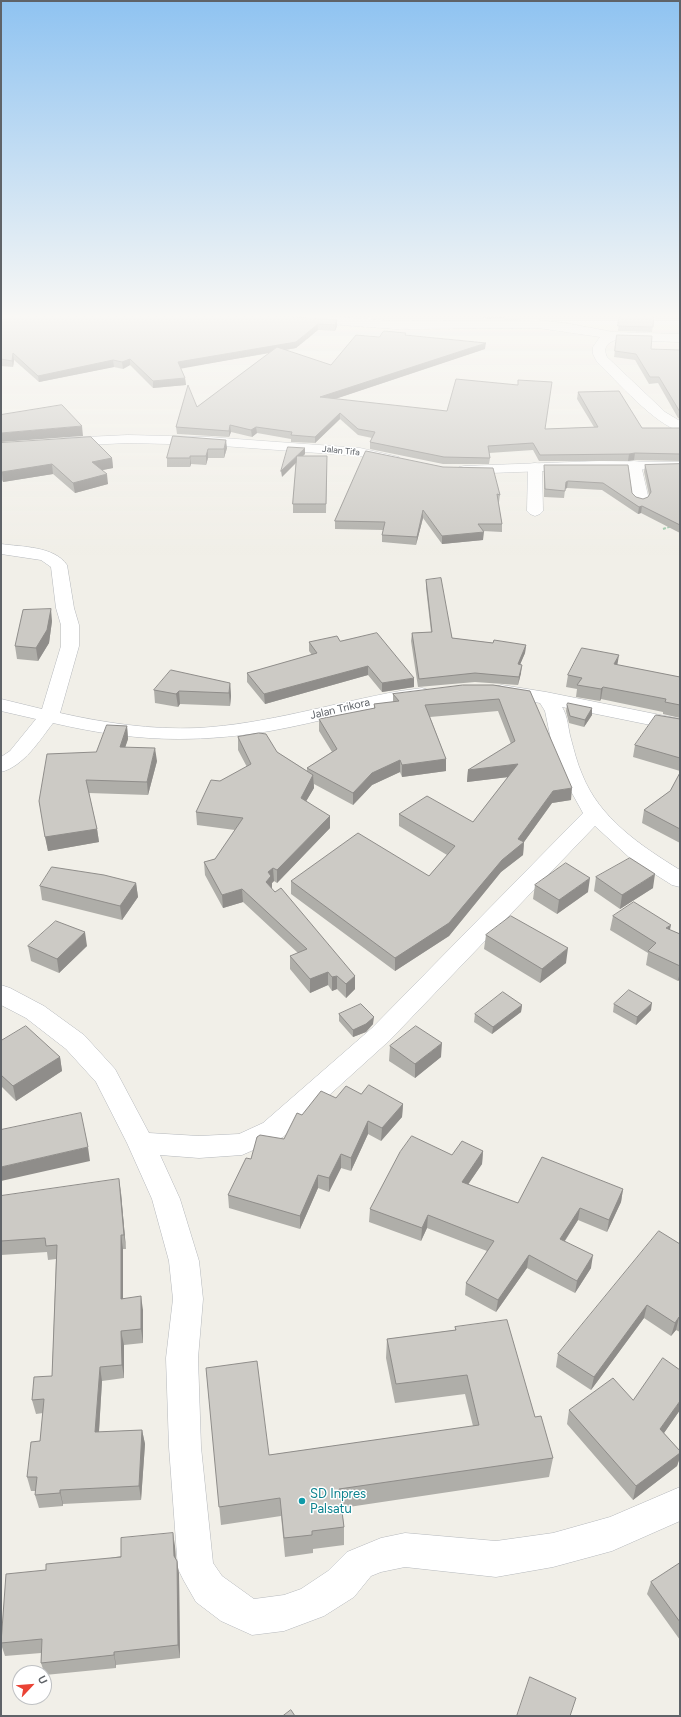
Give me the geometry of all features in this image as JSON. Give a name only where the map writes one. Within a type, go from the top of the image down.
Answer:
[{"type":"street","points":[[637,394],[660,416],[680,427]]},
{"type":"street","name":"Jalan Tifa","points":[[51,444],[128,439],[202,441],[360,452],[408,463]]},
{"type":"street","points":[[634,465],[641,500]]},
{"type":"street","points":[[450,469],[490,470],[535,467],[634,465],[680,466]]},
{"type":"street","points":[[535,467],[535,511]]},
{"type":"street","points":[[1,549],[46,556],[58,565],[61,572],[64,601],[70,625],[70,646],[49,716],[17,755],[1,766]]},
{"type":"street","points":[[484,690],[506,691],[680,724]]},
{"type":"street","name":"Jalan Trikora","points":[[1,705],[133,732],[168,734],[209,733],[251,728],[366,703],[412,695],[441,692]]},
{"type":"street","points":[[546,698],[555,711],[561,740],[572,775],[594,814],[639,854],[680,880]]},
{"type":"street","points":[[141,1142],[199,1147],[242,1144],[273,1130],[381,1034],[594,814]]},
{"type":"street","points":[[1,994],[35,1012],[75,1042],[106,1076],[141,1142],[166,1199],[184,1261],[188,1299],[182,1358],[185,1447],[196,1569],[209,1589],[234,1608],[252,1617],[284,1613],[311,1603],[341,1584],[359,1564],[381,1555],[405,1550],[496,1559],[553,1550],[612,1534],[680,1504]]},
{"type":"path","points":[[663,529],[674,525]]},
{"type":"building","points":[[185,394],[192,394],[197,407],[214,394],[329,394],[320,397],[447,411],[452,394],[550,394],[545,429],[598,427],[579,394],[621,394],[642,428],[680,428],[680,454],[635,453],[540,455],[533,443],[488,446],[490,458],[444,457],[370,442],[375,432],[358,429],[340,413],[315,437],[291,435],[292,432],[256,427],[251,430],[230,425],[229,431],[176,427]]},
{"type":"building","points":[[669,394],[680,394],[680,412]]},
{"type":"building","points":[[62,405],[82,426],[1,433],[1,415]]},
{"type":"building","points":[[173,436],[226,440],[224,449],[208,449],[206,456],[167,458]]},
{"type":"building","points":[[91,437],[112,458],[92,462],[107,474],[73,483],[52,464],[1,471],[1,443]]},
{"type":"building","points":[[288,447],[305,448],[281,471]]},
{"type":"building","points":[[366,451],[443,467],[493,468],[500,495],[497,494],[502,524],[478,524],[484,532],[442,536],[423,510],[417,537],[382,535],[385,522],[335,521]]},
{"type":"building","points":[[297,456],[327,456],[326,504],[293,504]]},
{"type":"building","points":[[680,464],[680,525],[642,506],[639,507],[603,483],[568,481],[566,482],[565,491],[545,489],[544,465],[628,465],[632,493],[636,497],[643,499],[648,497],[651,492],[645,465]]},
{"type":"building","points":[[441,578],[452,638],[493,643],[494,640],[526,645],[518,664],[522,665],[519,677],[475,673],[419,679],[412,633],[432,632],[426,580]]},
{"type":"building","points":[[51,609],[47,630],[36,648],[15,646],[23,610]]},
{"type":"building","points":[[377,633],[414,678],[382,683],[368,666],[264,694],[247,673],[317,653],[309,642],[337,636],[340,641]]},
{"type":"building","points":[[582,648],[619,655],[614,664],[680,677],[680,705],[665,702],[666,699],[603,687],[601,689],[577,685],[582,678],[568,675]]},
{"type":"building","points":[[171,670],[230,683],[229,693],[179,691],[176,694],[154,690]]},
{"type":"building","points":[[463,685],[493,685],[530,691],[572,788],[553,791],[518,839],[524,842],[502,860],[449,923],[395,958],[291,881],[358,833],[429,876],[455,846],[399,814],[427,796],[473,822],[518,764],[468,770],[515,741],[499,699],[425,705],[446,759],[402,765],[400,760],[372,773],[353,793],[307,768],[337,749],[319,719],[375,708],[374,704],[399,701],[393,694]]},
{"type":"building","points":[[568,703],[592,708],[585,720],[570,716],[567,705]]},
{"type":"building","points":[[656,715],[680,719],[680,758],[635,745]]},
{"type":"building","points":[[107,725],[127,726],[120,747],[155,748],[147,782],[86,780],[97,829],[45,837],[39,801],[47,754],[96,752]]},
{"type":"building","points":[[259,733],[266,734],[277,752],[313,775],[301,798],[330,816],[277,870],[273,868],[268,872],[271,876],[266,882],[275,892],[281,888],[355,976],[346,984],[337,976],[332,977],[328,972],[310,979],[290,956],[307,949],[242,889],[222,895],[204,862],[215,859],[243,818],[196,812],[211,780],[220,781],[251,764],[238,737]]},
{"type":"building","points":[[680,773],[680,829],[644,810],[670,791]]},
{"type":"building","points":[[630,858],[655,874],[622,895],[596,877]]},
{"type":"building","points":[[566,863],[590,878],[559,900],[535,885]]},
{"type":"building","points":[[52,867],[104,875],[136,883],[120,906],[40,886]]},
{"type":"building","points":[[634,902],[671,925],[666,928],[680,934],[680,966],[648,951],[656,943],[613,916]]},
{"type":"building","points":[[511,916],[568,948],[542,969],[486,935]]},
{"type":"building","points":[[56,921],[85,932],[57,959],[28,946]]},
{"type":"building","points":[[629,990],[652,1003],[637,1017],[614,1004]]},
{"type":"building","points":[[503,992],[522,1005],[493,1027],[475,1014]]},
{"type":"building","points":[[361,1004],[374,1017],[366,1024],[353,1030],[339,1014]]},
{"type":"building","points":[[26,1026],[60,1057],[13,1086],[1,1075],[1,1041]]},
{"type":"building","points":[[416,1026],[442,1043],[415,1064],[390,1046]]},
{"type":"building","points":[[369,1085],[403,1104],[382,1128],[368,1121],[351,1158],[341,1154],[329,1178],[318,1175],[300,1216],[228,1195],[246,1158],[251,1159],[257,1137],[260,1135],[284,1139],[297,1113],[302,1115],[321,1091],[336,1098],[346,1086],[361,1094]]},
{"type":"building","points":[[81,1113],[88,1147],[1,1167],[1,1130]]},
{"type":"building","points":[[412,1136],[452,1155],[462,1141],[483,1151],[462,1182],[518,1203],[542,1157],[623,1189],[609,1220],[580,1208],[560,1239],[593,1255],[577,1281],[529,1255],[498,1300],[466,1283],[494,1241],[428,1215],[422,1228],[370,1209],[400,1152]]},
{"type":"building","points":[[119,1179],[124,1235],[121,1235],[121,1299],[141,1296],[141,1329],[121,1331],[122,1365],[100,1367],[95,1432],[142,1430],[139,1486],[60,1490],[60,1493],[35,1495],[37,1477],[27,1477],[31,1442],[40,1441],[44,1399],[32,1400],[34,1377],[52,1376],[57,1245],[46,1246],[45,1238],[1,1241],[1,1196]]},
{"type":"building","points":[[659,1231],[680,1244],[680,1318],[679,1317],[675,1323],[647,1305],[594,1377],[558,1354]]},
{"type":"building","points":[[507,1320],[535,1417],[541,1416],[553,1458],[339,1489],[344,1527],[312,1531],[312,1535],[284,1538],[280,1498],[219,1507],[206,1368],[257,1361],[269,1455],[479,1425],[467,1375],[396,1384],[387,1339],[456,1330],[455,1327]]},
{"type":"building","points":[[663,1358],[680,1370],[680,1401],[660,1429],[680,1451],[680,1453],[636,1486],[569,1410],[613,1378],[633,1400]]},
{"type":"building","points":[[173,1533],[174,1556],[177,1561],[178,1645],[114,1652],[114,1655],[41,1663],[42,1639],[1,1643],[6,1574],[46,1570],[46,1564],[121,1557],[121,1538]]},
{"type":"building","points":[[680,1563],[680,1622],[651,1582]]},
{"type":"building","points":[[530,1677],[576,1698],[570,1716],[517,1716]]},
{"type":"building","points":[[291,1710],[295,1716],[283,1716]]},
{"type":"place","name":"SD Inpres Palsatu","points":[[302,1501]]}]
